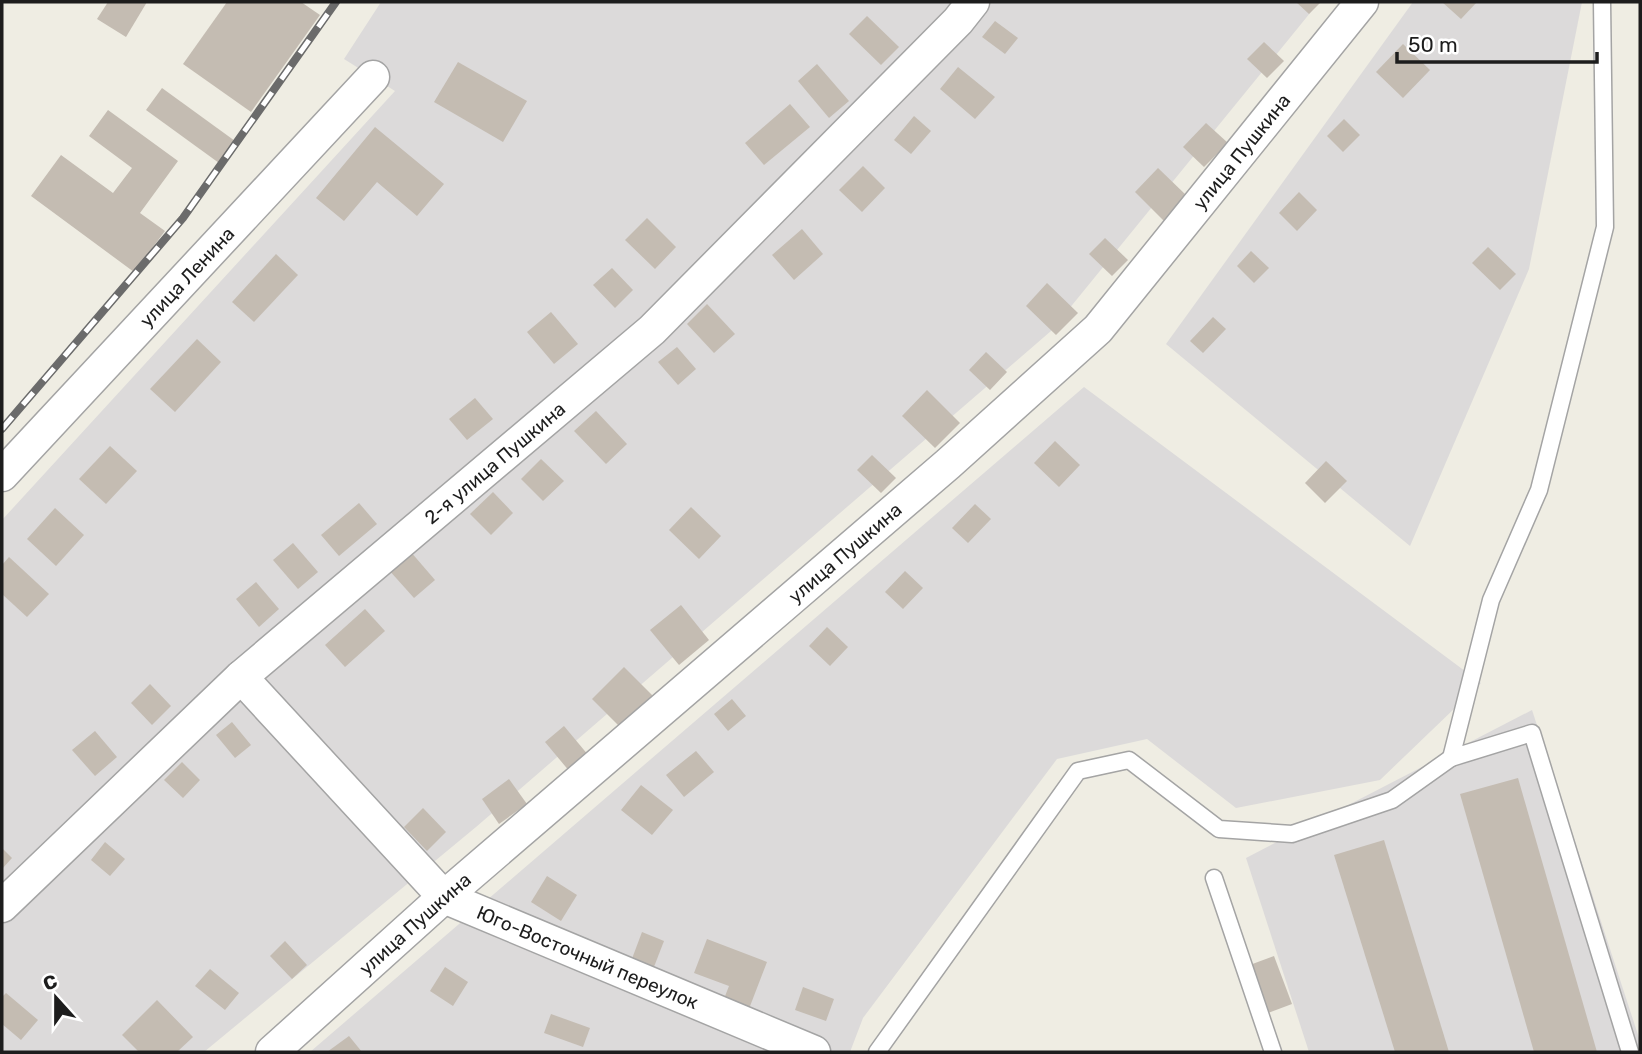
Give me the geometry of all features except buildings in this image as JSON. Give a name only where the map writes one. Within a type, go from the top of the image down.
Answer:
[{"type":"street","name":"2-я улица Пушкина","points":[[2,906],[241,677],[652,330],[958,22],[974,2]]},
{"type":"street","name":"улица Пушкина","points":[[272,1052],[444,897],[948,464],[1098,330],[1362,2]]},
{"type":"street","name":"улица Ленина","points":[[2,475],[373,77]]},
{"type":"street","name":"Юго-Восточный переулок","points":[[241,677],[444,897],[814,1052]]},
{"type":"lane","points":[[1451,758],[1491,600],[1539,490],[1605,226],[1602,2]]},
{"type":"lane","points":[[877,1052],[1078,771],[1129,760],[1219,828],[1292,834],[1392,800],[1451,758],[1532,733],[1630,1052]]},
{"type":"lane","points":[[1214,878],[1273,1052]]},
{"type":"shaded area","points":[[381,2],[1319,2],[1051,331],[476,827],[204,1052],[2,1052],[2,520],[395,91],[344,59]]},
{"type":"shaded area","points":[[1413,2],[1582,2],[1529,269],[1410,546],[1166,344]]},
{"type":"shaded area","points":[[1084,387],[1481,683],[1380,780],[1236,808],[1147,739],[1057,759],[863,1018],[850,1052],[310,1052]]},
{"type":"shaded area","points":[[1532,710],[1640,1041],[1640,1052],[1309,1052],[1246,858]]},
{"type":"railway","points":[[2,429],[183,218],[336,2]]}]
